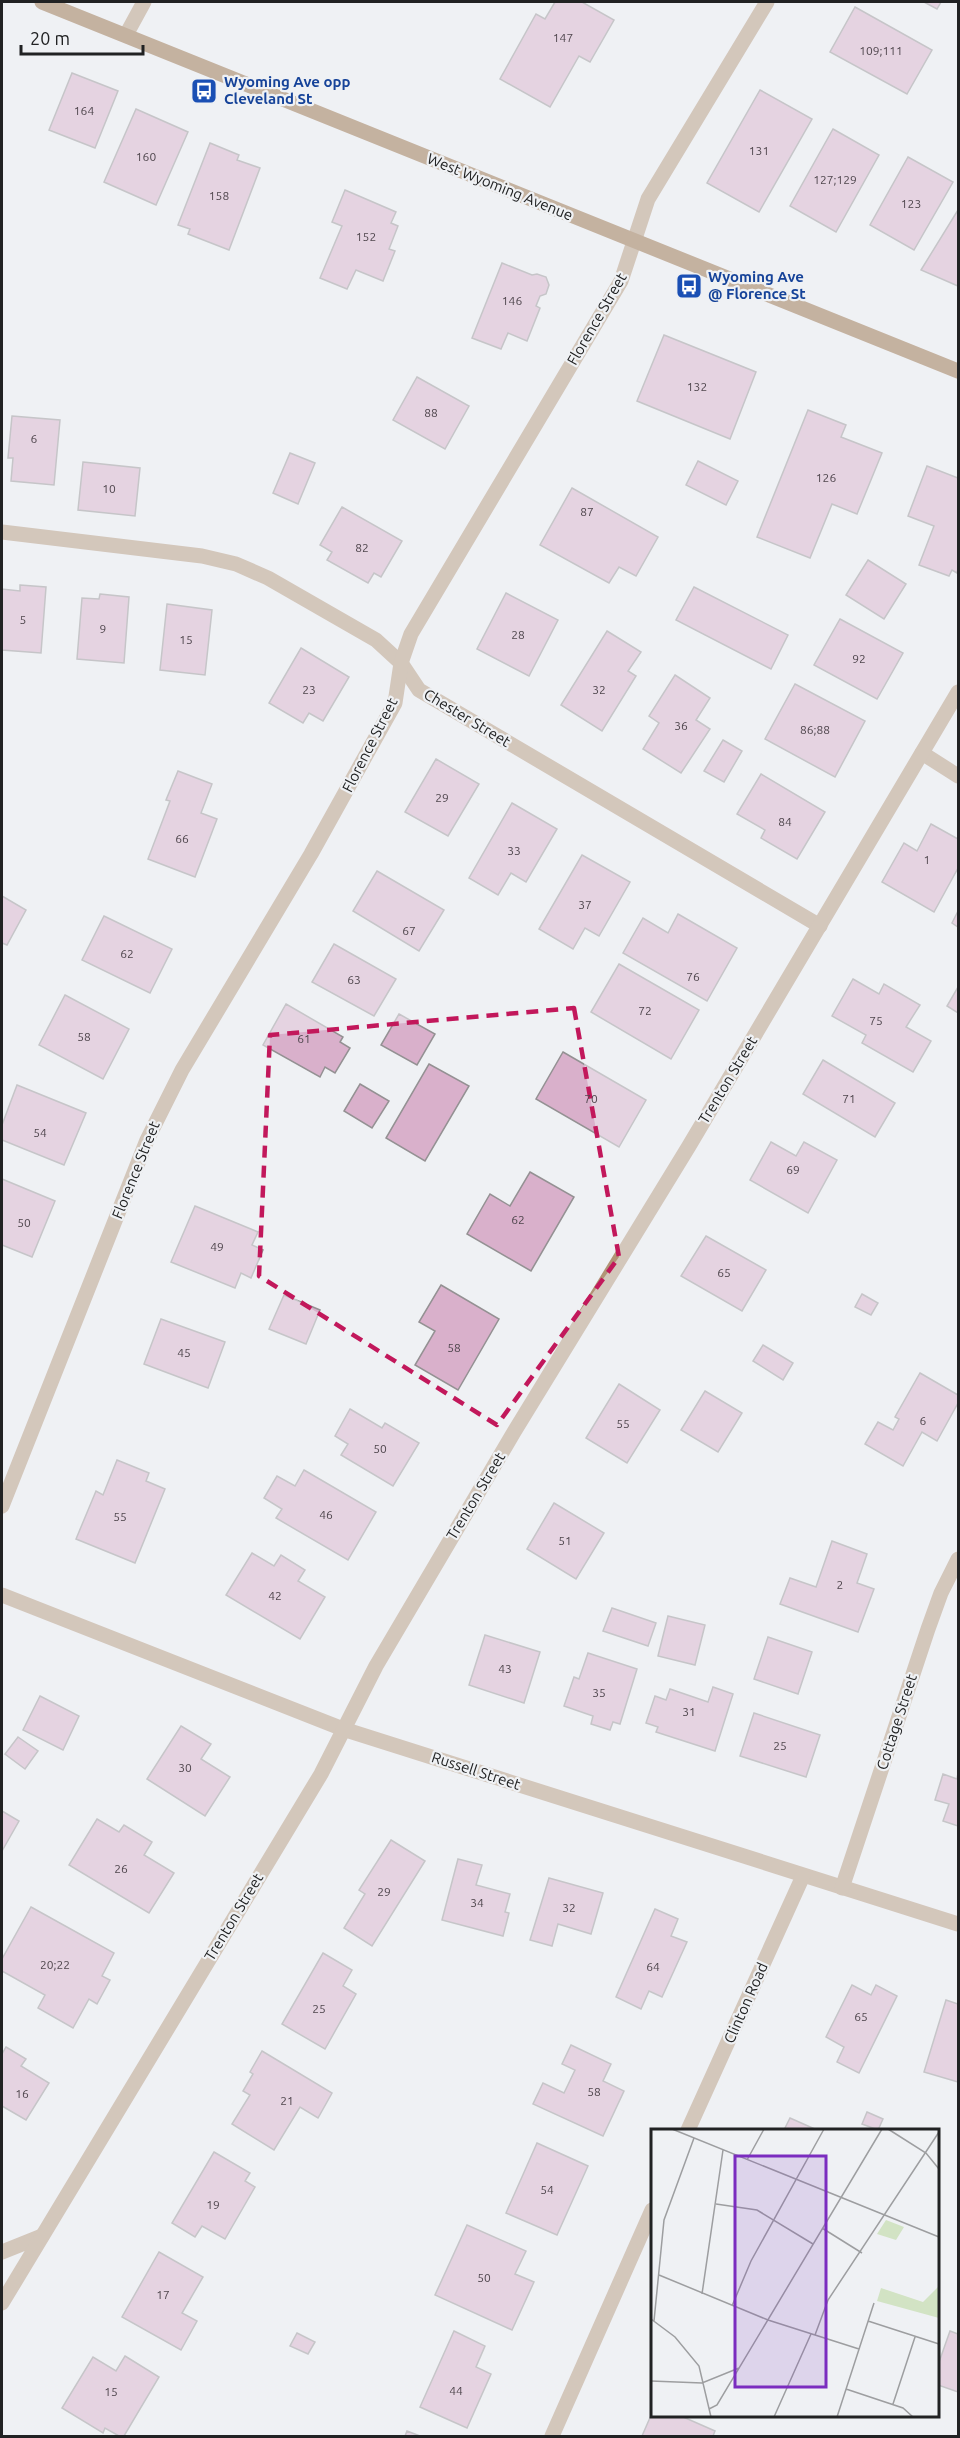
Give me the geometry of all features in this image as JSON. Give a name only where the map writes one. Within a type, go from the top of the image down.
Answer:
[{"type":"main road","name":"West Wyoming Avenue","points":[[42,2],[958,371]]},
{"type":"street","points":[[126,36],[144,2]]},
{"type":"street","name":"Florence Street","points":[[2,1506],[155,1122],[182,1070],[311,854],[395,703],[401,663],[411,634],[621,281],[648,198],[767,2]]},
{"type":"street","name":"Chester Street","points":[[2,532],[202,556],[236,564],[268,578],[376,640],[401,663],[420,690],[820,926]]},
{"type":"street","name":"Trenton Street","points":[[2,2303],[321,1774],[376,1666],[958,692]]},
{"type":"street","points":[[922,753],[958,776]]},
{"type":"street","name":"Cottage Street","points":[[842,1888],[928,1629],[958,1559]]},
{"type":"street","name":"Russell Street","points":[[2,1595],[343,1729],[958,1924]]},
{"type":"street","name":"Clinton Road","points":[[688,2129],[803,1876]]},
{"type":"street","points":[[552,2436],[651,2212]]},
{"type":"street","points":[[2,2252],[42,2236]]},
{"type":"highlighted area","points":[[574,1008],[619,1257],[497,1425],[259,1276],[270,1035]]},
{"type":"building","points":[[555,2],[582,2],[614,20],[590,62],[579,56],[550,107],[500,79],[536,14],[545,19]]},
{"type":"building","points":[[924,2],[941,2],[937,9]]},
{"type":"building","points":[[855,7],[932,50],[907,94],[830,52]]},
{"type":"building","points":[[72,73],[118,91],[95,148],[49,130]]},
{"type":"building","points":[[760,90],[812,119],[759,212],[707,183]]},
{"type":"building","points":[[136,109],[188,132],[156,205],[104,182]]},
{"type":"building","points":[[833,129],[879,155],[836,232],[790,206]]},
{"type":"building","points":[[210,143],[239,155],[237,160],[260,168],[229,250],[188,234],[190,229],[178,225]]},
{"type":"building","points":[[908,157],[953,182],[914,250],[870,225]]},
{"type":"building","points":[[345,190],[396,212],[391,223],[398,226],[389,249],[395,251],[383,281],[356,270],[347,289],[320,278],[342,226],[332,222]]},
{"type":"building","points":[[958,210],[958,286],[921,270]]},
{"type":"building","points":[[502,263],[532,275],[546,277],[549,285],[546,294],[540,296],[536,306],[540,308],[527,341],[508,333],[501,349],[472,338]]},
{"type":"building","points":[[664,335],[756,372],[730,439],[637,401]]},
{"type":"building","points":[[417,377],[469,406],[445,449],[393,420]]},
{"type":"building","points":[[808,410],[846,425],[841,437],[882,453],[857,514],[832,504],[810,558],[757,537]]},
{"type":"building","points":[[12,416],[60,420],[54,485],[11,481],[13,458],[8,458]]},
{"type":"building","points":[[290,453],[315,463],[298,504],[273,493]]},
{"type":"building","points":[[698,461],[738,481],[726,505],[686,485]]},
{"type":"building","points":[[83,462],[140,468],[135,516],[78,510]]},
{"type":"building","points":[[927,466],[958,478],[958,569],[957,573],[952,570],[949,576],[919,565],[934,526],[908,516]]},
{"type":"building","points":[[572,488],[658,537],[636,576],[619,567],[609,583],[540,545]]},
{"type":"building","points":[[342,507],[402,541],[381,577],[374,573],[368,583],[327,560],[332,552],[320,545]]},
{"type":"building","points":[[868,560],[906,584],[884,619],[846,595]]},
{"type":"building","points":[[20,585],[46,587],[41,653],[2,650],[2,589],[20,591]]},
{"type":"building","points":[[694,587],[788,635],[771,669],[676,620]]},
{"type":"building","points":[[506,593],[558,620],[529,676],[477,649]]},
{"type":"building","points":[[100,594],[129,597],[124,663],[77,659],[82,598],[99,599]]},
{"type":"building","points":[[167,604],[212,610],[205,675],[160,670]]},
{"type":"building","points":[[840,619],[903,653],[877,699],[814,665]]},
{"type":"building","points":[[607,631],[641,652],[628,671],[636,676],[602,731],[561,705]]},
{"type":"building","points":[[301,648],[349,677],[323,721],[309,713],[303,723],[269,703]]},
{"type":"building","points":[[675,675],[710,698],[696,720],[710,729],[681,773],[643,749],[659,723],[649,716]]},
{"type":"building","points":[[795,684],[865,721],[835,777],[765,739]]},
{"type":"building","points":[[723,740],[742,751],[724,782],[704,771]]},
{"type":"building","points":[[436,759],[479,784],[448,836],[405,812]]},
{"type":"building","points":[[178,771],[212,784],[201,813],[217,819],[195,877],[148,859],[170,801],[166,800]]},
{"type":"building","points":[[761,774],[825,812],[797,859],[761,838],[765,830],[737,814]]},
{"type":"building","points":[[512,803],[557,829],[526,882],[511,873],[498,895],[469,878]]},
{"type":"building","points":[[931,824],[958,839],[958,868],[934,912],[882,882],[904,843],[917,851]]},
{"type":"building","points":[[582,855],[630,882],[599,936],[585,928],[573,949],[539,929]]},
{"type":"building","points":[[377,871],[444,910],[419,951],[353,911]]},
{"type":"building","points":[[2,896],[26,910],[7,945],[2,943]]},
{"type":"building","points":[[958,911],[958,927],[952,923]]},
{"type":"building","points":[[678,914],[737,948],[707,1001],[623,953],[643,918],[668,933]]},
{"type":"building","points":[[104,916],[172,949],[150,993],[82,960]]},
{"type":"building","points":[[334,944],[396,979],[374,1016],[312,982]]},
{"type":"building","points":[[619,964],[699,1010],[671,1059],[591,1012]]},
{"type":"building","points":[[853,979],[879,994],[884,984],[920,1005],[906,1027],[931,1041],[913,1072],[862,1043],[866,1035],[832,1016]]},
{"type":"building","points":[[958,987],[958,1013],[947,1006]]},
{"type":"building","points":[[65,995],[129,1029],[103,1079],[39,1045]]},
{"type":"building","points":[[286,1004],[343,1037],[340,1042],[350,1048],[335,1073],[325,1067],[320,1077],[263,1045]]},
{"type":"building","points":[[399,1014],[435,1034],[417,1065],[381,1045]]},
{"type":"building","points":[[563,1052],[646,1100],[619,1147],[536,1099]]},
{"type":"building","points":[[823,1060],[895,1103],[875,1137],[803,1094]]},
{"type":"building","points":[[429,1064],[469,1086],[425,1161],[386,1138]]},
{"type":"building","points":[[360,1084],[389,1101],[372,1128],[344,1111]]},
{"type":"building","points":[[17,1085],[86,1113],[64,1165],[2,1140],[2,1125]]},
{"type":"building","points":[[771,1142],[796,1156],[804,1142],[837,1160],[808,1213],[750,1180]]},
{"type":"building","points":[[530,1172],[574,1197],[531,1271],[467,1234],[490,1194],[510,1206]]},
{"type":"building","points":[[2,1179],[55,1201],[32,1257],[2,1245]]},
{"type":"building","points":[[195,1206],[258,1232],[252,1245],[263,1250],[251,1278],[241,1273],[235,1288],[171,1262]]},
{"type":"building","points":[[706,1236],[766,1270],[742,1311],[681,1276]]},
{"type":"building","points":[[441,1285],[499,1319],[458,1390],[415,1365],[435,1331],[419,1322]]},
{"type":"building","points":[[862,1294],[878,1303],[871,1315],[855,1307]]},
{"type":"building","points":[[284,1295],[320,1310],[306,1344],[269,1329]]},
{"type":"building","points":[[161,1319],[225,1342],[208,1388],[144,1364]]},
{"type":"building","points":[[763,1345],[793,1363],[783,1380],[753,1361]]},
{"type":"building","points":[[920,1373],[958,1395],[958,1403],[937,1441],[922,1432],[903,1466],[865,1444],[878,1422],[893,1430],[899,1419],[895,1417]]},
{"type":"building","points":[[619,1384],[660,1410],[627,1463],[586,1438]]},
{"type":"building","points":[[705,1391],[742,1413],[718,1452],[681,1430]]},
{"type":"building","points":[[350,1409],[382,1428],[385,1423],[419,1443],[393,1486],[341,1455],[348,1444],[335,1436]]},
{"type":"building","points":[[117,1460],[149,1473],[146,1481],[165,1489],[135,1563],[76,1539],[96,1491],[103,1495]]},
{"type":"building","points":[[304,1470],[376,1512],[348,1560],[276,1518],[282,1509],[264,1498],[277,1476],[295,1486]]},
{"type":"building","points":[[554,1503],[604,1533],[576,1579],[527,1549]]},
{"type":"building","points":[[832,1541],[867,1554],[857,1583],[874,1589],[858,1632],[780,1604],[790,1578],[816,1587]]},
{"type":"building","points":[[252,1553],[274,1566],[281,1555],[305,1570],[298,1581],[325,1597],[300,1639],[226,1595]]},
{"type":"building","points":[[612,1608],[656,1623],[648,1646],[603,1631]]},
{"type":"building","points":[[668,1616],[705,1625],[695,1665],[658,1656]]},
{"type":"building","points":[[485,1635],[540,1652],[524,1703],[469,1685]]},
{"type":"building","points":[[768,1637],[812,1652],[798,1694],[754,1679]]},
{"type":"building","points":[[588,1653],[637,1669],[620,1724],[613,1722],[610,1730],[591,1724],[593,1716],[564,1706],[574,1677],[579,1679]]},
{"type":"building","points":[[713,1687],[733,1694],[715,1751],[656,1732],[658,1727],[646,1723],[655,1696],[666,1700],[670,1689],[708,1702]]},
{"type":"building","points":[[40,1696],[79,1716],[63,1750],[23,1730]]},
{"type":"building","points":[[754,1713],[820,1735],[806,1777],[740,1756]]},
{"type":"building","points":[[181,1726],[211,1744],[201,1759],[230,1777],[205,1816],[147,1779]]},
{"type":"building","points":[[18,1737],[38,1751],[25,1769],[5,1754]]},
{"type":"building","points":[[958,1773],[958,1826],[943,1821],[949,1804],[935,1800],[943,1774],[957,1779]]},
{"type":"building","points":[[2,1811],[19,1821],[2,1851]]},
{"type":"building","points":[[97,1819],[119,1832],[124,1825],[152,1842],[144,1855],[174,1873],[149,1913],[69,1865]]},
{"type":"building","points":[[391,1840],[425,1861],[372,1946],[344,1928],[365,1894],[359,1890]]},
{"type":"building","points":[[458,1859],[482,1865],[476,1885],[510,1894],[505,1912],[509,1913],[503,1936],[442,1920]]},
{"type":"building","points":[[549,1878],[603,1893],[591,1934],[558,1924],[552,1946],[530,1940]]},
{"type":"building","points":[[31,1907],[114,1953],[102,1976],[110,1980],[97,2004],[89,1999],[73,2028],[38,2008],[45,1995],[2,1971],[2,1959]]},
{"type":"building","points":[[655,1909],[678,1919],[671,1936],[687,1942],[662,1997],[649,1991],[641,2009],[616,1997]]},
{"type":"building","points":[[323,1953],[352,1970],[343,1986],[356,1994],[325,2049],[282,2024]]},
{"type":"building","points":[[852,1985],[871,1995],[876,1985],[897,1996],[859,2073],[837,2062],[844,2047],[826,2037]]},
{"type":"building","points":[[946,2000],[958,2004],[958,2082],[924,2072]]},
{"type":"building","points":[[571,2045],[611,2064],[603,2081],[624,2091],[603,2136],[533,2104],[543,2083],[564,2093],[575,2070],[562,2064]]},
{"type":"building","points":[[6,2047],[26,2059],[21,2066],[49,2083],[26,2120],[2,2106],[2,2054]]},
{"type":"building","points":[[262,2051],[332,2093],[318,2118],[300,2107],[274,2150],[232,2124],[250,2095],[243,2091],[253,2074],[250,2072]]},
{"type":"building","points":[[867,2112],[883,2119],[878,2129],[862,2124]]},
{"type":"building","points":[[790,2118],[815,2129],[784,2129]]},
{"type":"building","points":[[537,2143],[588,2166],[557,2235],[506,2213]]},
{"type":"building","points":[[214,2152],[250,2173],[245,2181],[255,2187],[225,2239],[202,2226],[195,2237],[172,2223]]},
{"type":"building","points":[[467,2225],[526,2251],[515,2274],[534,2282],[512,2330],[435,2295]]},
{"type":"building","points":[[159,2252],[203,2277],[182,2313],[197,2321],[181,2350],[122,2317]]},
{"type":"building","points":[[454,2331],[485,2346],[476,2367],[491,2374],[467,2428],[420,2407]]},
{"type":"building","points":[[950,2331],[958,2334],[958,2392],[939,2385],[939,2362]]},
{"type":"building","points":[[297,2333],[315,2342],[308,2354],[290,2346]]},
{"type":"building","points":[[125,2356],[159,2377],[124,2436],[119,2436],[105,2428],[103,2433],[62,2408],[93,2357],[116,2371]]},
{"type":"building","points":[[651,2415],[683,2417],[715,2431],[713,2436],[642,2436]]},
{"type":"building","points":[[407,2431],[420,2436],[405,2436]]},
{"type":"place","name":"Wyoming Ave opp Cleveland St","points":[[204,91]]},
{"type":"place","name":"Wyoming Ave @ Florence St","points":[[689,286]]}]
